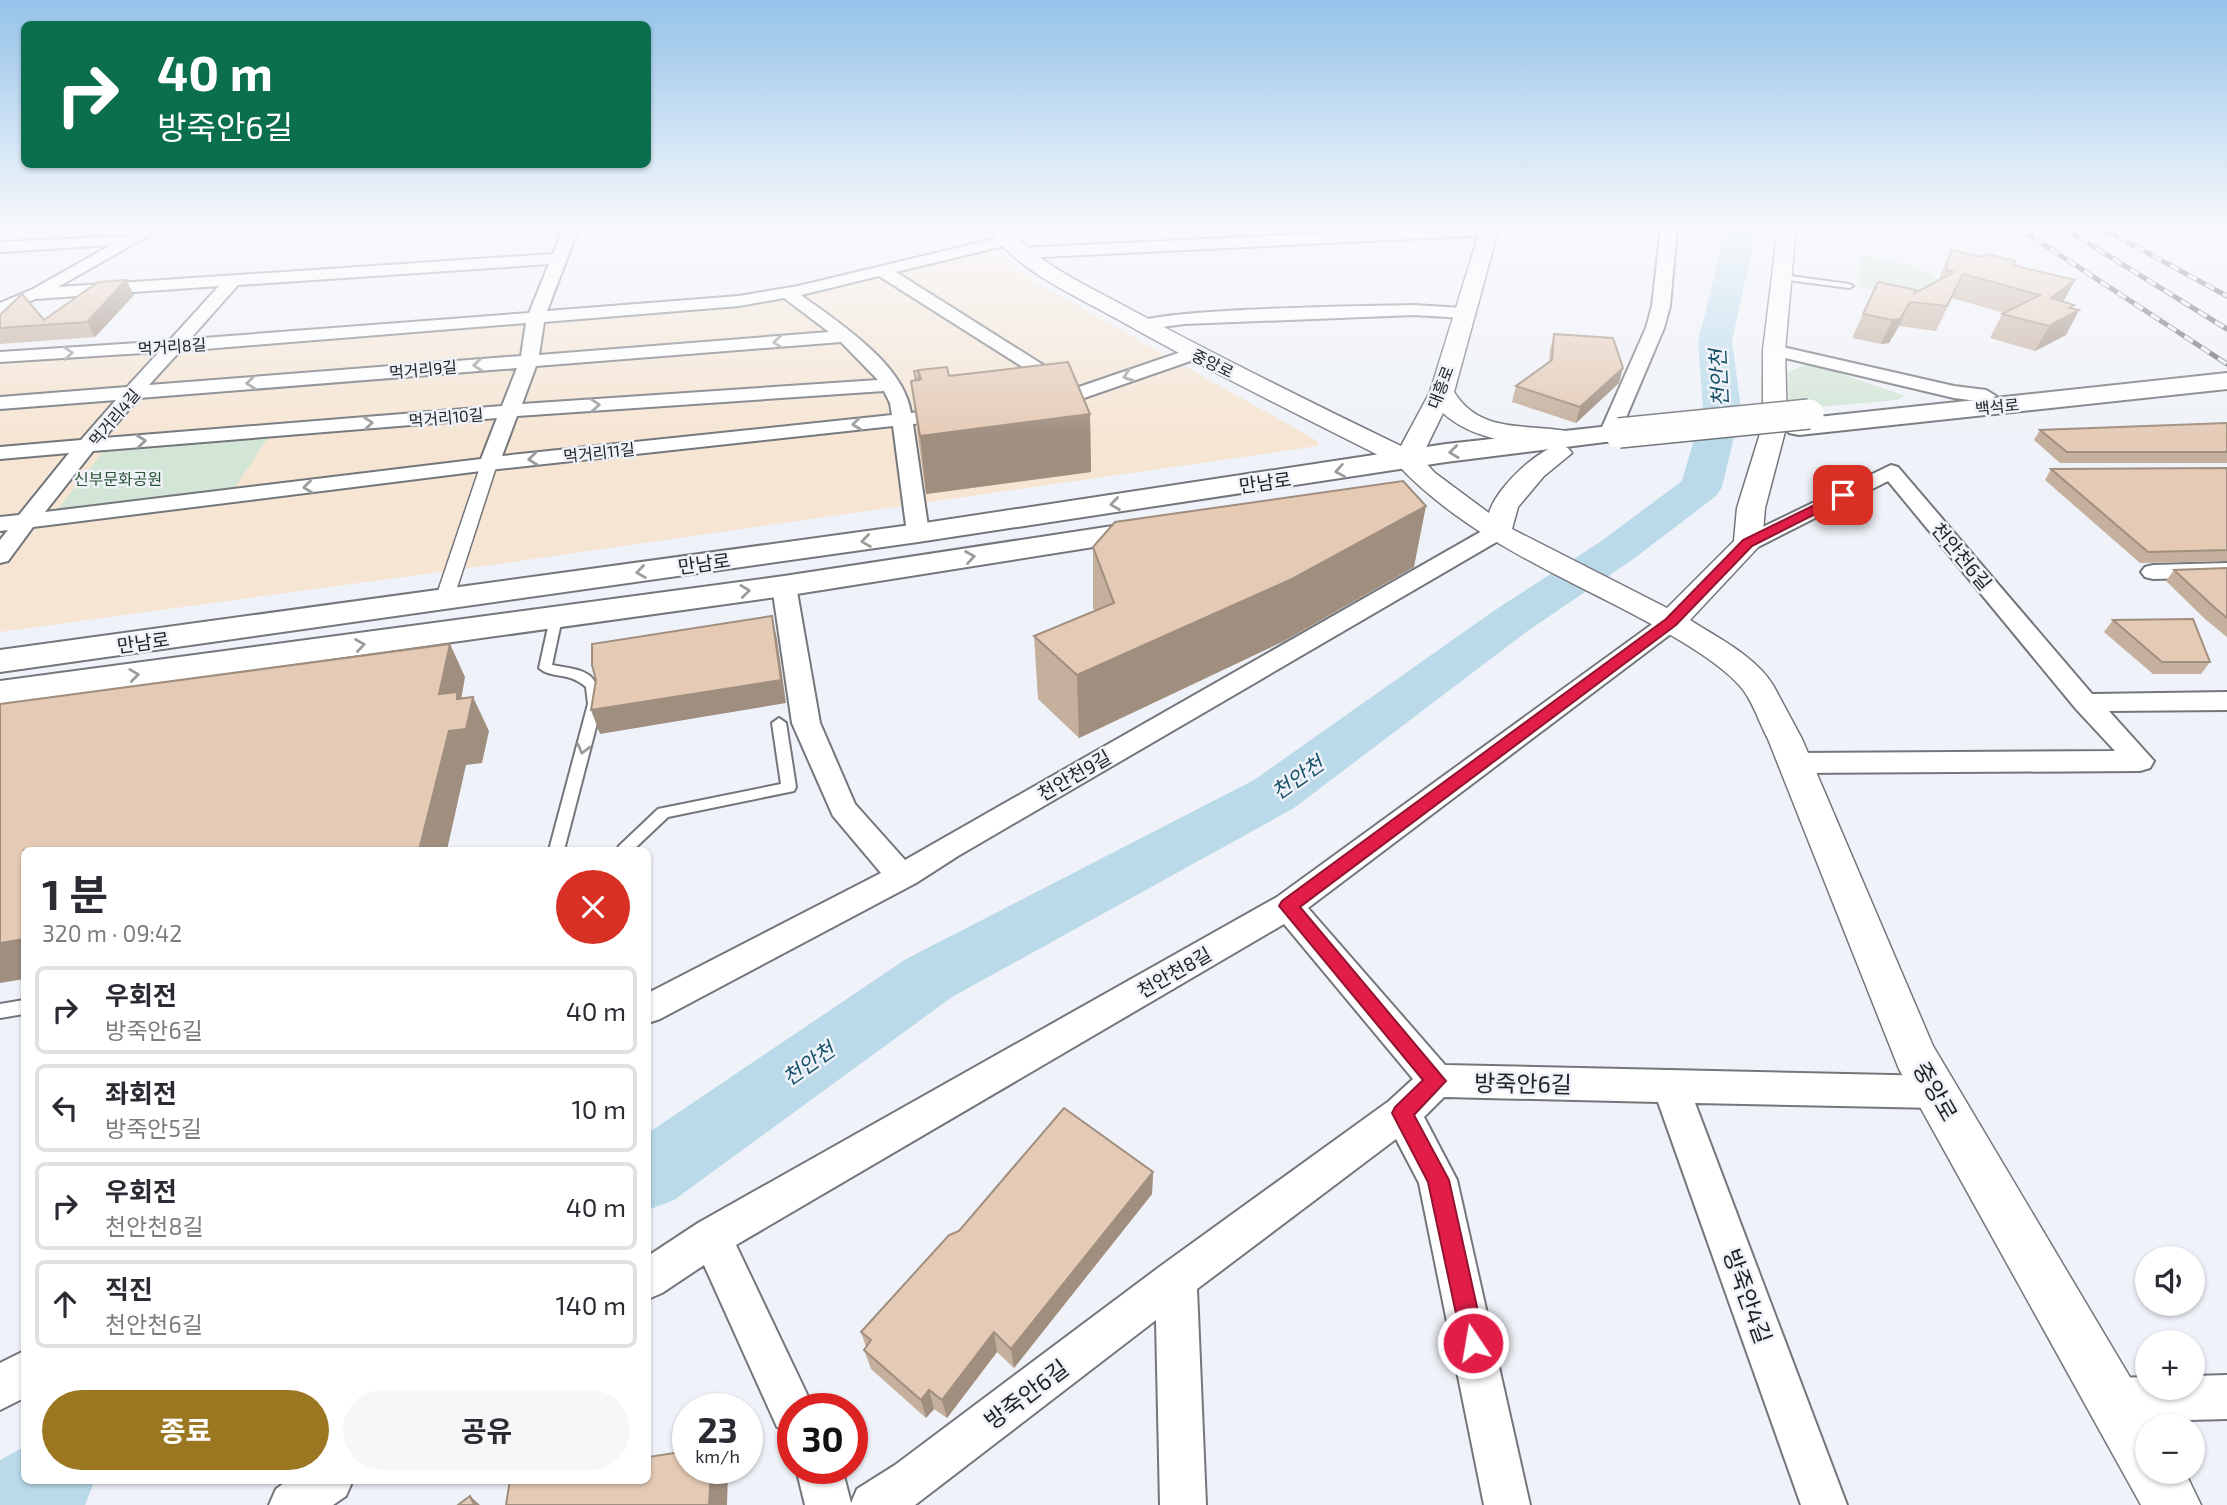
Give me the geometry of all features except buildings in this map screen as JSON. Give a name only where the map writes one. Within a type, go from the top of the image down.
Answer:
[{"type":"main road","points":[[2187,381],[2227,372]]},
{"type":"main road","points":[[2187,381],[2227,381]]},
{"type":"main road","name":"백석로","points":[[1804,420],[1936,395],[1986,396],[2187,381]]},
{"type":"main road","name":"백석로","points":[[1804,420],[2187,381]]},
{"type":"main road","points":[[1337,501],[1417,469],[1614,437],[1804,420]]},
{"type":"main road","name":"만남로","points":[[0,662],[1236,487],[1417,469]]},
{"type":"main road","points":[[1236,487],[1268,491],[1273,502],[1264,510]]},
{"type":"main road","name":"만남로","points":[[0,693],[784,586],[1175,526]]},
{"type":"street","points":[[0,310],[26,297]]},
{"type":"street","name":"먹거리4길","points":[[0,556],[24,522],[218,297]]},
{"type":"street","points":[[444,600],[489,464],[529,361],[536,317],[544,297]]},
{"type":"street","name":"먹거리8길","points":[[0,357],[174,346],[761,297]]},
{"type":"street","points":[[793,297],[846,337],[876,364],[892,385],[900,402],[918,533]]},
{"type":"street","points":[[924,297],[1077,394]]},
{"type":"street","name":"중앙로","points":[[1092,297],[1193,354],[1417,469],[1497,533],[1656,614],[1726,658],[1757,685],[1795,763],[1915,1055],[2135,1438]]},
{"type":"street","name":"대흥로","points":[[1417,469],[1468,297]]},
{"type":"street","points":[[1614,437],[1655,328],[1662,297]]},
{"type":"street","points":[[1748,543],[1751,508],[1775,425],[1774,351],[1781,297]]},
{"type":"street","points":[[1141,325],[1184,319],[1414,310],[1463,313]]},
{"type":"street","name":"먹거리9길","points":[[0,403],[846,337]]},
{"type":"street","points":[[1774,351],[1936,395]]},
{"type":"street","points":[[1021,406],[1077,394],[1193,354]]},
{"type":"street","name":"먹거리10길","points":[[0,453],[509,411],[892,385]]},
{"type":"street","points":[[1442,391],[1455,412],[1485,427],[1566,445]]},
{"type":"street","name":"먹거리11길","points":[[0,524],[489,464],[968,412]]},
{"type":"street","points":[[1497,533],[1505,505],[1535,470],[1566,445]]},
{"type":"street","name":"천안천6길","points":[[1656,614],[1748,543],[1891,471],[2085,703],[2140,761],[1795,763]]},
{"type":"street","name":"천안천9길","points":[[651,1007],[901,876],[1497,533]]},
{"type":"street","points":[[2153,572],[2227,570]]},
{"type":"street","points":[[784,586],[806,723],[843,809],[901,876]]},
{"type":"street","name":"천안천8길","points":[[651,1277],[712,1237],[1288,906],[1656,614]]},
{"type":"street","points":[[2085,703],[2227,701]]},
{"type":"street","points":[[1288,906],[1436,1081]]},
{"type":"street","name":"방죽안6길","points":[[873,1505],[911,1481],[1176,1279],[1402,1113],[1436,1081],[1937,1093]]},
{"type":"street","name":"방죽안4길","points":[[1671,1086],[1824,1505]]},
{"type":"street","points":[[1402,1113],[1438,1180],[1507,1505]]},
{"type":"street","points":[[712,1237],[785,1393]]},
{"type":"street","points":[[1176,1279],[1182,1505]]},
{"type":"street","points":[[0,1388],[21,1375]]},
{"type":"street","points":[[2114,1400],[2227,1397]]},
{"type":"street","points":[[292,1505],[324,1484]]},
{"type":"street","points":[[823,1484],[828,1505]]},
{"type":"street","points":[[2161,1484],[2172,1505]]},
{"type":"lane","points":[[555,618],[545,668],[579,674],[592,685],[595,704],[558,847]]},
{"type":"lane","points":[[627,847],[663,813],[789,787],[779,723]]},
{"type":"lane","points":[[0,1011],[21,1008]]},
{"type":"shaded area","points":[[721,297],[1062,297],[1309,436],[1317,441],[1318,446],[513,562],[0,632],[0,353]]},
{"type":"green space","points":[[1806,365],[1825,368],[1905,396],[1897,400],[1789,408],[1788,372]]},
{"type":"green space","name":"신부문화공원","points":[[269,436],[233,491],[54,514],[103,452]]},
{"type":"waterway","name":"천안천","points":[[651,1173],[929,978],[1274,794],[1512,620],[1616,551],[1701,487],[1722,408],[1715,341],[1725,297]]},
{"type":"waterway","name":"천안천","points":[[9,1505],[44,1484]]},
{"type":"railway","points":[[2125,297],[2227,364]]},
{"type":"railway","points":[[2176,297],[2227,329]]},
{"type":"route","points":[[1473,1343],[1438,1180],[1402,1113],[1436,1081],[1288,906],[1671,622],[1748,543],[1843,495]]}]
